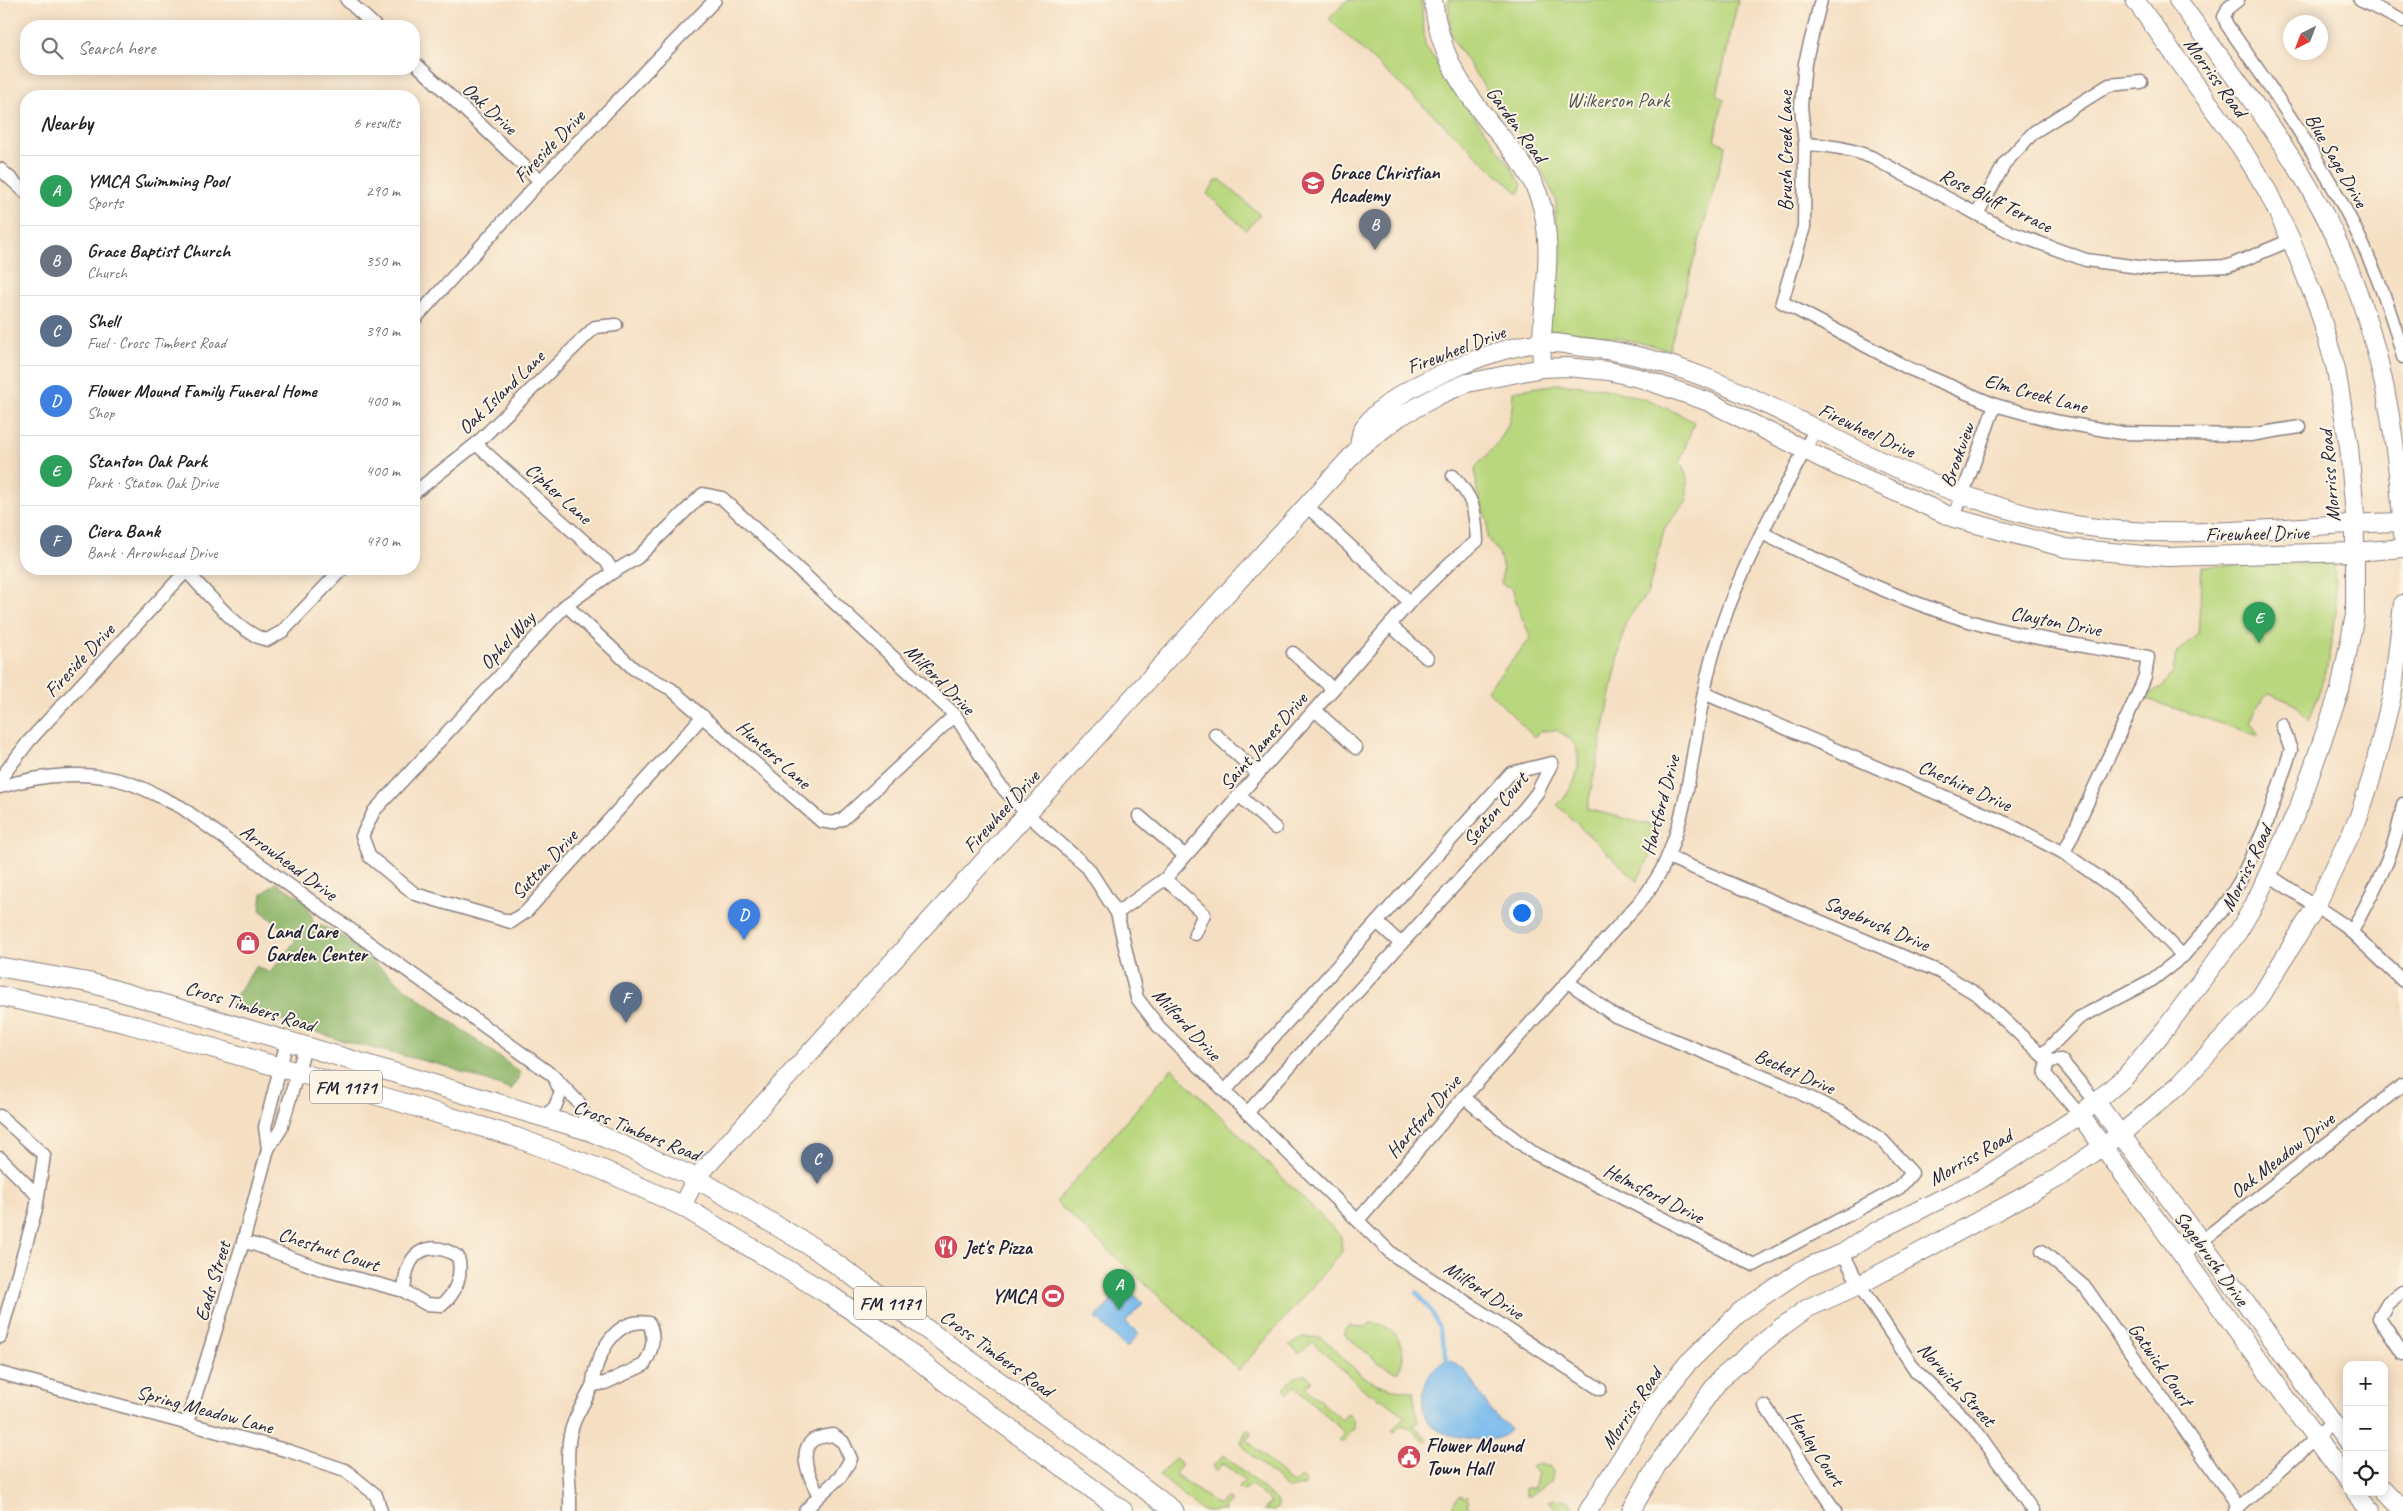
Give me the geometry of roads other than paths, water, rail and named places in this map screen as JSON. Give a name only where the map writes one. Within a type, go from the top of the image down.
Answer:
[{"type":"main road","name":"Cross Timbers Road","points":[[0,967],[91,984],[590,1131],[696,1178],[814,1248],[1077,1438],[1174,1511]]},
{"type":"main road","name":"FM 1171","points":[[0,996],[126,1023],[515,1137],[603,1170],[682,1206],[832,1296],[893,1339],[943,1380],[1123,1511]]},
{"type":"main road","points":[[832,1296],[855,1304],[894,1324],[901,1322],[903,1312]]},
{"type":"main road","points":[[1060,1465],[1077,1438]]},
{"type":"street","points":[[347,0],[369,20]]},
{"type":"street","name":"Fireside Drive","points":[[420,313],[540,181],[715,0]]},
{"type":"street","name":"Garden Road","points":[[1433,0],[1437,30],[1446,56],[1472,98],[1524,164],[1538,196],[1547,232],[1540,342],[1542,368]]},
{"type":"street","name":"Brush Creek Lane","points":[[1782,302],[1804,227],[1805,144],[1801,106],[1805,63],[1821,0]]},
{"type":"street","name":"Morriss Road","points":[[1588,1511],[1656,1403],[1687,1364],[1717,1333],[1771,1289],[1805,1268],[1843,1253],[1873,1233],[1981,1179],[2080,1115],[2125,1077],[2205,977],[2238,932],[2269,875],[2300,804],[2340,690],[2355,615],[2355,523],[2349,447],[2336,369],[2318,307],[2291,240],[2268,192],[2242,149],[2135,0]]},
{"type":"street","name":"Morriss Road","points":[[2178,0],[2277,137],[2324,216],[2339,246],[2360,298],[2377,352],[2392,418],[2403,542]]},
{"type":"street","name":"Blue Sage Drive","points":[[2238,0],[2225,13],[2224,17],[2227,25],[2282,103],[2335,187],[2379,282],[2397,330],[2403,357]]},
{"type":"street","points":[[2360,0],[2403,21]]},
{"type":"street","name":"Oak Drive","points":[[420,68],[540,181]]},
{"type":"street","points":[[1977,214],[2004,163],[2034,132],[2109,85],[2141,82]]},
{"type":"street","name":"Rose Bluff Terrace","points":[[1805,144],[1836,146],[1862,154],[2012,233],[2086,260],[2154,269],[2228,266],[2291,240]]},
{"type":"street","points":[[0,169],[20,187]]},
{"type":"street","name":"Elm Creek Lane","points":[[1782,302],[1908,368],[1995,405],[2054,421],[2122,433],[2250,435],[2300,426]]},
{"type":"street","name":"Oak Island Lane","points":[[420,489],[476,444],[595,327],[616,325]]},
{"type":"street","name":"Firewheel Drive","points":[[1359,448],[1362,429],[1404,391],[1489,355],[1540,342],[1620,350],[1658,360],[1730,387],[1815,430],[1962,495],[2045,519],[2108,529],[2180,533],[2236,532],[2355,523],[2402,522]]},
{"type":"street","name":"Firewheel Drive","points":[[682,1206],[696,1178],[1308,507],[1359,448],[1399,417],[1439,395],[1467,383],[1542,368],[1566,367],[1608,371],[1643,379],[1709,402],[1954,518],[2066,548],[2166,557],[2355,552],[2403,548]]},
{"type":"street","name":"Brookview","points":[[1954,518],[1995,405]]},
{"type":"street","name":"Hartford Drive","points":[[1358,1220],[1464,1097],[1644,897],[1668,857],[1683,805],[1704,693],[1723,620],[1762,534],[1815,430]]},
{"type":"street","name":"Cipher Lane","points":[[476,444],[593,549],[613,572]]},
{"type":"street","name":"Saint James Drive","points":[[1117,913],[1165,879],[1410,602],[1450,563],[1477,541],[1473,501],[1453,476]]},
{"type":"street","name":"Ophel Way","points":[[362,836],[374,811],[566,605],[613,572],[637,558],[703,494]]},
{"type":"street","name":"Milford Drive","points":[[703,494],[722,498],[955,715],[998,783],[1027,814],[1088,868],[1117,913],[1137,998],[1159,1027],[1392,1254],[1600,1389]]},
{"type":"street","points":[[1308,507],[1410,602]]},
{"type":"street","name":"Clayton Drive","points":[[1762,534],[1887,592],[1959,617],[1995,628],[2148,657],[2140,689],[2064,852]]},
{"type":"street","name":"Fireside Drive","points":[[0,779],[29,741],[182,575]]},
{"type":"street","points":[[192,575],[245,629],[258,638],[267,640],[283,631],[336,575]]},
{"type":"street","points":[[1631,1511],[1657,1465],[1720,1379],[1782,1326],[1808,1308],[1859,1285],[2056,1179],[2122,1133],[2180,1084],[2258,1001],[2316,906],[2358,819],[2372,776],[2393,691],[2403,604]]},
{"type":"street","name":"Hunters Lane","points":[[566,605],[634,669],[671,689],[821,821],[833,823],[843,819],[955,715]]},
{"type":"street","points":[[1390,625],[1427,658]]},
{"type":"street","points":[[1293,653],[1333,689]]},
{"type":"street","name":"Cheshire Drive","points":[[1704,693],[2008,824],[2064,852],[2126,896],[2183,956]]},
{"type":"street","points":[[1314,710],[1356,748]]},
{"type":"street","name":"Sutton Drive","points":[[362,836],[370,857],[415,894],[511,922],[528,911],[703,716]]},
{"type":"street","points":[[2045,1058],[2079,1018],[2152,980],[2183,956],[2221,912],[2240,881],[2266,825],[2291,750],[2282,725]]},
{"type":"street","points":[[1216,734],[1258,774]]},
{"type":"street","name":"Seaton Court","points":[[1225,1091],[1512,773],[1552,763],[1538,793],[1247,1113]]},
{"type":"street","name":"Arrowhead Drive","points":[[0,787],[19,781],[58,776],[102,776],[129,783],[181,807],[552,1075],[580,1104],[590,1131]]},
{"type":"street","points":[[1239,795],[1275,828]]},
{"type":"street","points":[[2352,932],[2390,860],[2399,832],[2403,804]]},
{"type":"street","points":[[1139,816],[1186,856]]},
{"type":"street","name":"Sagebrush Drive","points":[[1668,857],[1940,972],[1978,994],[2045,1058],[2061,1060],[2122,1133],[2343,1436]]},
{"type":"street","points":[[2269,875],[2352,932],[2403,981]]},
{"type":"street","points":[[1165,879],[1204,914],[1195,934]]},
{"type":"street","points":[[1377,922],[1401,944]]},
{"type":"street","name":"Becket Drive","points":[[1568,982],[1615,1016],[1781,1084],[1842,1113],[1883,1141],[1912,1173],[1899,1188],[1836,1223]]},
{"type":"street","name":"Eads Street","points":[[188,1423],[243,1242],[268,1149],[281,1129],[288,1071],[287,1041]]},
{"type":"street","name":"Eads Street","points":[[268,1149],[265,1127],[288,1071],[305,1047]]},
{"type":"street","name":"Sagebrush Drive","points":[[2045,1058],[2045,1074],[2103,1145],[2343,1475]]},
{"type":"street","points":[[543,1118],[555,1107],[561,1092],[552,1075]]},
{"type":"street","name":"Oak Meadow Drive","points":[[2183,1255],[2403,1085]]},
{"type":"street","name":"Helmsford Drive","points":[[1464,1097],[1494,1124],[1532,1152],[1754,1265],[1836,1223]]},
{"type":"street","points":[[0,1116],[44,1155],[38,1196],[0,1337]]},
{"type":"street","points":[[0,1158],[38,1196]]},
{"type":"street","name":"Chestnut Court","points":[[243,1242],[256,1244],[321,1269],[404,1291],[426,1304],[442,1305],[450,1298],[456,1286],[460,1266],[458,1257],[441,1247],[428,1248],[418,1255],[407,1271],[404,1291]]},
{"type":"street","name":"Gatwick Court","points":[[2042,1251],[2086,1288],[2237,1509]]},
{"type":"street","name":"Norwich Street","points":[[1843,1253],[1859,1285],[1916,1371],[1972,1426],[2033,1511]]},
{"type":"street","points":[[2403,1292],[2388,1303],[2379,1318],[2403,1354]]},
{"type":"street","points":[[570,1511],[569,1440],[581,1404],[593,1385],[595,1371],[607,1343],[616,1331],[630,1323],[649,1323],[653,1342],[644,1364],[605,1383],[593,1385]]},
{"type":"street","name":"Spring Meadow Lane","points":[[0,1373],[289,1451],[345,1470],[376,1495],[381,1511]]},
{"type":"street","name":"Henley Court","points":[[1765,1406],[1835,1511]]},
{"type":"street","points":[[2237,1509],[2333,1422]]},
{"type":"street","points":[[805,1511],[840,1477],[851,1459],[843,1442],[833,1435],[814,1439],[807,1446],[805,1463],[819,1496]]},
{"type":"street","points":[[2388,1494],[2403,1510]]},
{"type":"street","points":[[2358,1496],[2371,1511]]},
{"type":"water","points":[[1125,1286],[1143,1303],[1126,1322],[1139,1334],[1126,1348],[1096,1318]]},
{"type":"water","points":[[1446,1360],[1455,1364],[1469,1375],[1488,1407],[1510,1430],[1496,1439],[1485,1440],[1447,1434],[1432,1426],[1424,1411],[1424,1390],[1432,1372]]},
{"type":"waterway","points":[[1416,1292],[1430,1309],[1438,1325],[1448,1364]]},
{"type":"place","name":"Grace Christian Academy","points":[[1313,183]]},
{"type":"place","name":"Grace Baptist Church","points":[[1375,250]]},
{"type":"place","name":"Stanton Oak Park","points":[[2259,643]]},
{"type":"place","name":"Flower Mound Family Funeral Home","points":[[744,940]]},
{"type":"place","name":"Land Care Garden Center","points":[[248,943]]},
{"type":"place","name":"Ciera Bank","points":[[626,1023]]},
{"type":"place","name":"Shell","points":[[817,1184]]},
{"type":"place","name":"Jet's Pizza","points":[[946,1247]]},
{"type":"place","name":"YMCA","points":[[1053,1296]]},
{"type":"place","name":"YMCA Swimming Pool","points":[[1119,1310]]},
{"type":"place","name":"Flower Mound Town Hall","points":[[1409,1457]]},
{"type":"park label","name":"Wilkerson Park","points":[[1618,100]]}]
